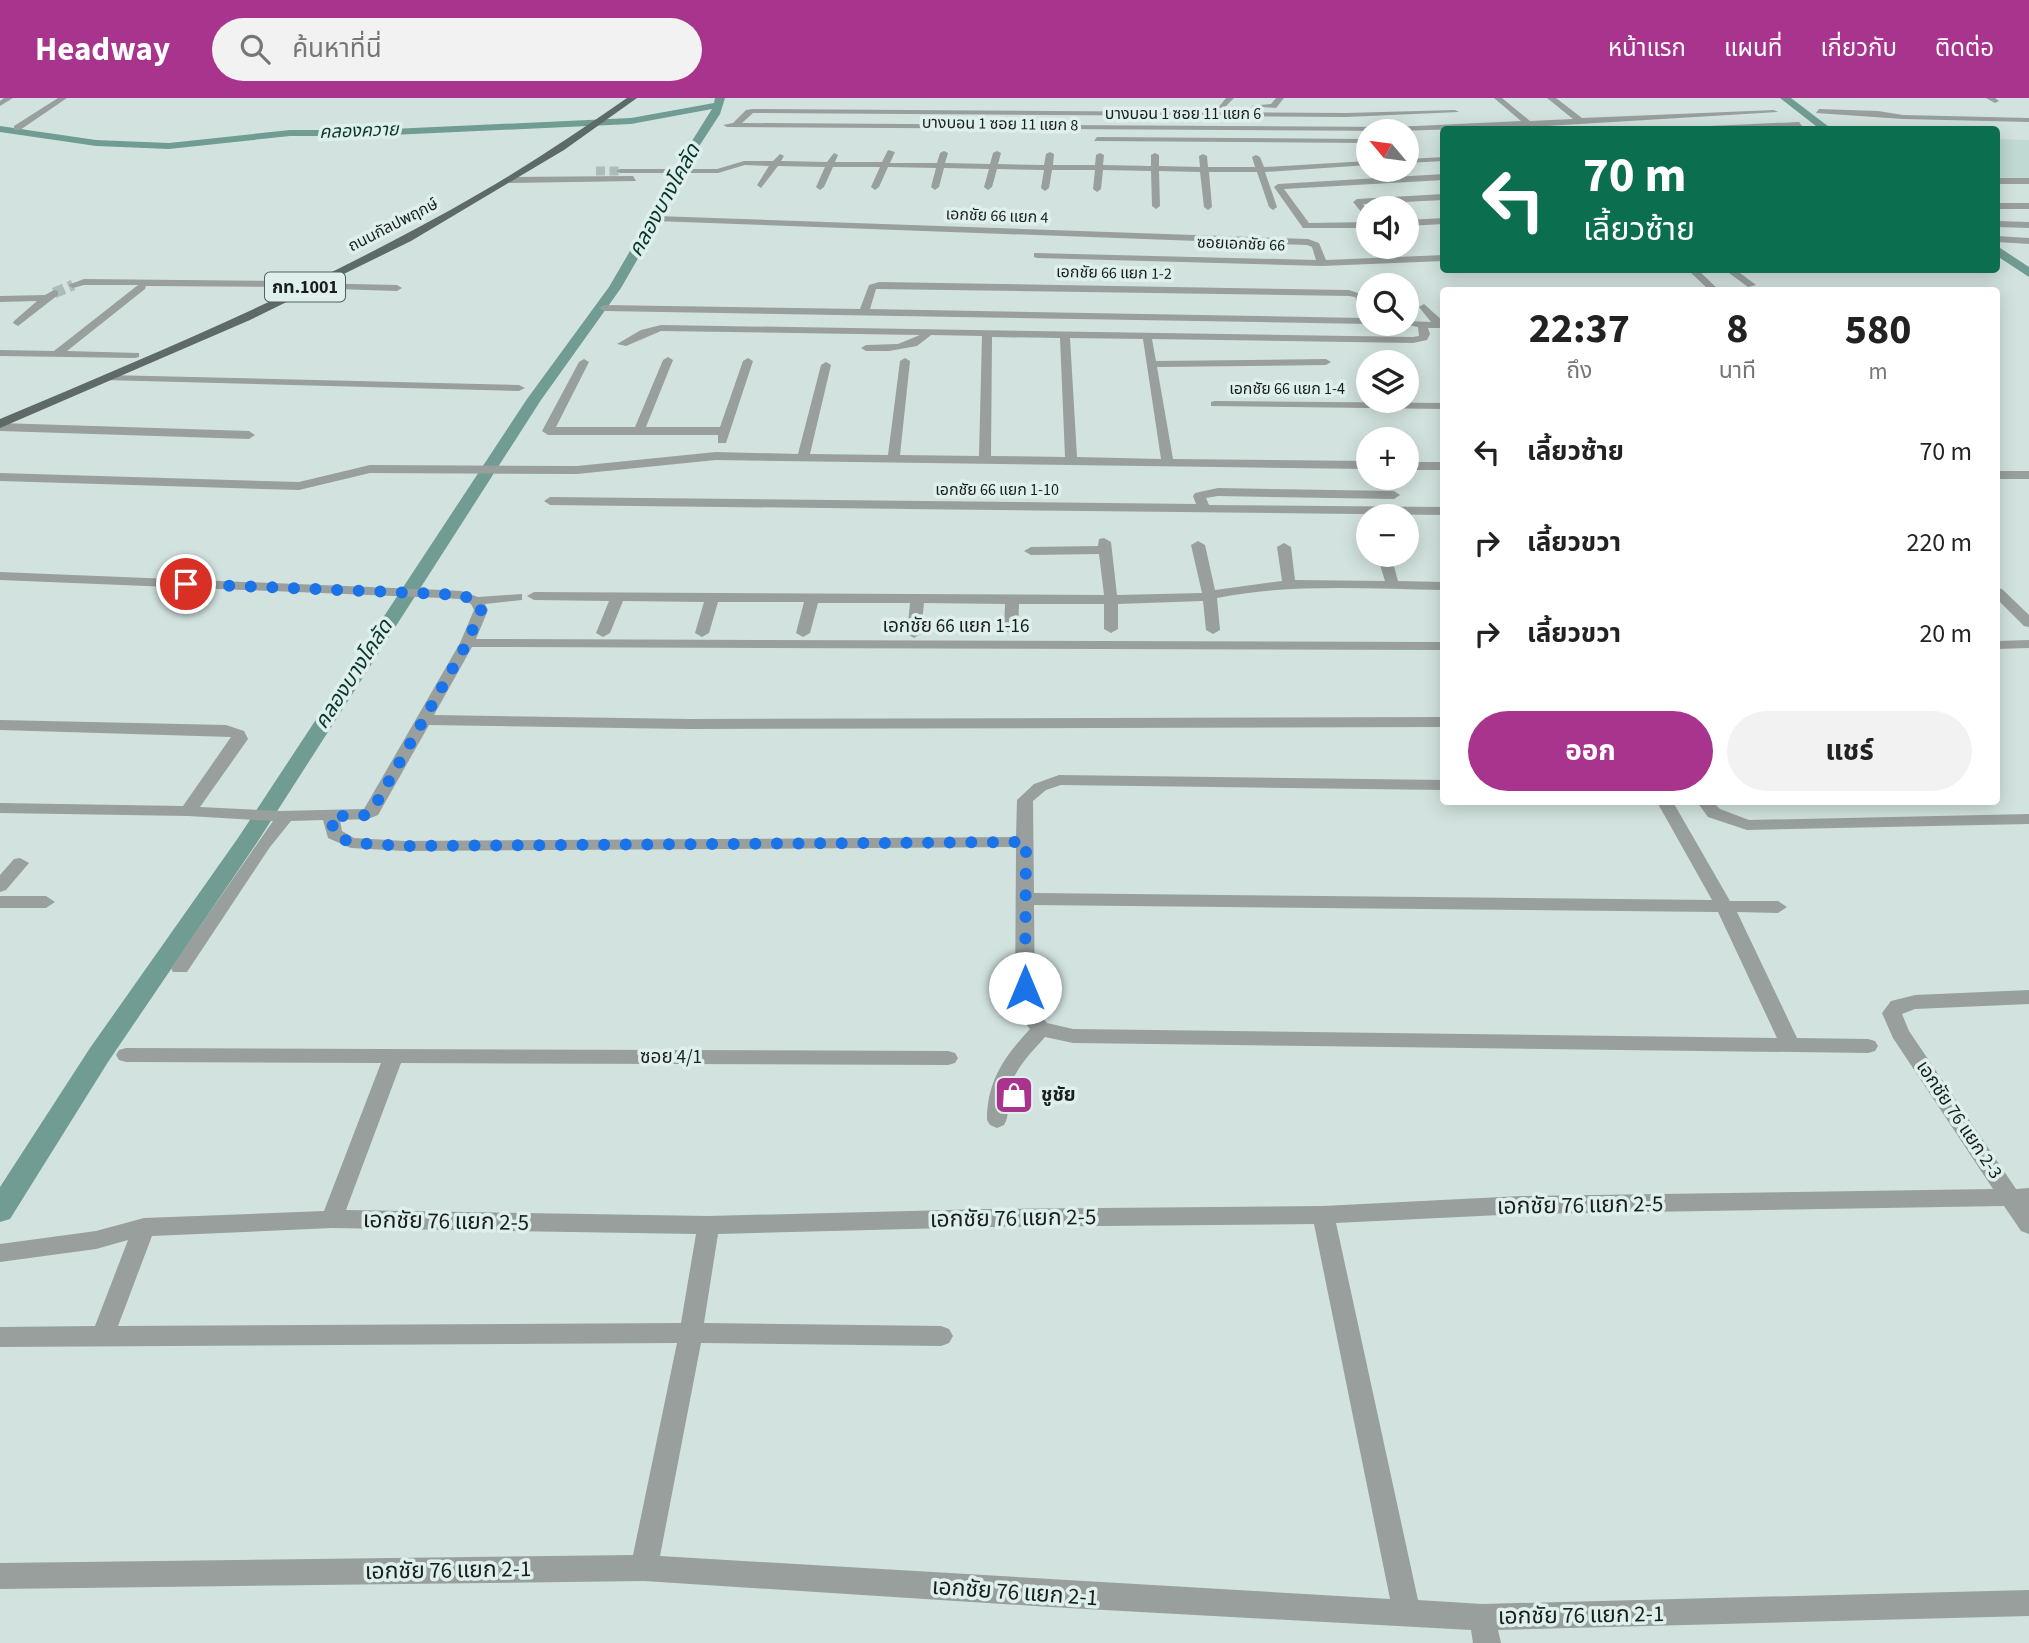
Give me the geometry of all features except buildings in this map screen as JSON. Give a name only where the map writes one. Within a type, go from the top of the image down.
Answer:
[{"type":"main road","name":"ถนนกัลปพฤกษ์","points":[[0,414],[289,284],[417,219],[511,166],[614,98]]},
{"type":"main road","name":"ถนนกัลปพฤกษ์","points":[[0,425],[307,286],[401,240],[510,180],[633,98]]},
{"type":"street","points":[[0,104],[9,98]]},
{"type":"street","points":[[17,128],[63,98]]},
{"type":"street","points":[[1221,106],[1230,98]]},
{"type":"street","points":[[995,104],[1273,106],[1280,98]]},
{"type":"street","points":[[1499,98],[1530,126]]},
{"type":"street","points":[[1551,98],[1581,121]]},
{"type":"street","points":[[1448,105],[1471,126]]},
{"type":"street","name":"บางบอน 1 ซอย 11 แยก 6","points":[[1440,128],[731,125],[753,111],[1346,116],[1455,112]]},
{"type":"street","points":[[1819,111],[1878,113],[1903,117],[2029,120]]},
{"type":"street","name":"บางบอน 1 ซอย 11 แยก 6","points":[[1486,126],[1774,112]]},
{"type":"street","points":[[1754,126],[1798,124]]},
{"type":"street","points":[[842,136],[856,136]]},
{"type":"street","name":"บางบอน 1 ซอย 11 แยก 8","points":[[1091,139],[1356,141]]},
{"type":"street","points":[[761,185],[783,151]]},
{"type":"street","points":[[820,187],[836,152]]},
{"type":"street","points":[[875,187],[891,152]]},
{"type":"street","points":[[934,187],[944,153]]},
{"type":"street","points":[[988,187],[997,153]]},
{"type":"street","points":[[1045,188],[1050,153]]},
{"type":"street","points":[[1097,189],[1100,155]]},
{"type":"street","points":[[1155,155],[1156,206]]},
{"type":"street","points":[[1203,156],[1208,207]]},
{"type":"street","points":[[1256,157],[1273,207]]},
{"type":"street","points":[[1419,160],[1440,159]]},
{"type":"street","points":[[709,182],[725,161]]},
{"type":"street","points":[[620,171],[718,171],[744,163],[1204,170],[1260,170],[1356,164]]},
{"type":"street","points":[[524,171],[596,171]]},
{"type":"street","points":[[1356,225],[1306,226],[1279,186],[1440,177]]},
{"type":"street","points":[[510,180],[650,179]]},
{"type":"street","points":[[2000,181],[2029,181]]},
{"type":"street","points":[[1419,198],[1440,197]]},
{"type":"street","points":[[2000,206],[2029,206]]},
{"type":"street","name":"เอกชัย 66 แยก 4","points":[[657,219],[1292,241],[1316,245],[1322,263]]},
{"type":"street","points":[[1419,222],[1440,221]]},
{"type":"street","points":[[710,232],[716,229],[719,223]]},
{"type":"street","points":[[2000,224],[2029,225]]},
{"type":"street","points":[[1290,228],[1292,241]]},
{"type":"street","points":[[1077,235],[1077,256]]},
{"type":"street","points":[[2000,239],[2029,241]]},
{"type":"street","name":"ซอยเอกชัย 66","points":[[1037,255],[1322,263],[1383,263],[1440,258]]},
{"type":"street","points":[[1696,273],[1711,287]]},
{"type":"street","points":[[1735,273],[1751,285]]},
{"type":"street","points":[[73,285],[84,282],[289,284]]},
{"type":"street","name":"เอกชัย 66 แยก 1-2","points":[[864,312],[872,287],[879,285],[1356,294]]},
{"type":"street","points":[[307,286],[397,288]]},
{"type":"street","points":[[56,354],[142,287]]},
{"type":"street","points":[[0,299],[51,295],[18,323]]},
{"type":"street","points":[[1424,307],[1440,324]]},
{"type":"street","name":"เอกชัย 66 แยก 1-2","points":[[604,308],[1356,318]]},
{"type":"street","points":[[1065,316],[1062,335],[1071,461]]},
{"type":"street","points":[[622,344],[645,332],[662,328],[1413,340],[1423,338],[1425,334],[1422,324],[1440,325]]},
{"type":"street","points":[[866,348],[900,346],[925,338],[927,332]]},
{"type":"street","points":[[985,460],[987,337]]},
{"type":"street","points":[[1232,339],[1240,363]]},
{"type":"street","points":[[1147,341],[1168,462]]},
{"type":"street","points":[[1151,364],[1327,365],[1319,342]]},
{"type":"street","points":[[0,353],[135,355]]},
{"type":"street","points":[[639,431],[668,360]]},
{"type":"street","points":[[716,456],[748,361]]},
{"type":"street","points":[[893,459],[905,361]]},
{"type":"street","points":[[584,362],[548,431],[724,431]]},
{"type":"street","points":[[803,457],[826,365]]},
{"type":"street","points":[[107,378],[519,388]]},
{"type":"street","name":"เอกชัย 66 แยก 1-4","points":[[1215,404],[1356,405]]},
{"type":"street","name":"เอกชัย 66 แยก 1-4","points":[[1419,406],[1440,406]]},
{"type":"street","points":[[1394,413],[1395,420]]},
{"type":"street","points":[[0,425],[249,435]]},
{"type":"street","points":[[0,477],[299,486],[370,469],[577,470],[716,456],[1356,465]]},
{"type":"street","points":[[1419,466],[1440,466]]},
{"type":"street","points":[[2000,475],[2029,475]]},
{"type":"street","points":[[1203,508],[1199,496],[1218,492],[1394,495]]},
{"type":"street","name":"เอกชัย 66 แยก 1-10","points":[[550,501],[1440,511]]},
{"type":"street","points":[[1429,503],[1440,503]]},
{"type":"street","points":[[1198,545],[1210,598],[1213,630]]},
{"type":"street","points":[[1031,551],[1105,546],[1111,599],[1111,629]]},
{"type":"street","points":[[1284,547],[1289,585]]},
{"type":"street","points":[[1387,567],[1393,586]]},
{"type":"street","points":[[0,576],[461,595],[477,601],[517,597]]},
{"type":"street","points":[[534,596],[1012,600],[1210,598],[1255,587],[1289,585],[1440,586]]},
{"type":"street","points":[[603,634],[618,595]]},
{"type":"street","points":[[702,633],[713,596]]},
{"type":"street","points":[[803,633],[813,597]]},
{"type":"street","points":[[914,634],[918,598]]},
{"type":"street","points":[[2000,599],[2029,623]]},
{"type":"street","points":[[1011,630],[1012,600]]},
{"type":"street","points":[[0,808],[363,816],[372,811],[467,643],[481,610],[477,601]]},
{"type":"street","name":"เอกชัย 66 แยก 1-16","points":[[467,643],[1440,646]]},
{"type":"street","points":[[2000,645],[2029,644]]},
{"type":"street","points":[[424,720],[689,724],[1440,722]]},
{"type":"street","points":[[2,728],[226,730],[238,734],[240,738],[188,811]]},
{"type":"street","points":[[1440,785],[1059,780],[1040,787],[1025,800],[1025,1011],[1041,1029],[1073,1036],[1868,1046]]},
{"type":"street","points":[[1667,805],[1725,907],[1790,1045]]},
{"type":"street","points":[[1707,805],[1714,813],[1747,825],[2029,819]]},
{"type":"street","points":[[180,968],[283,816]]},
{"type":"street","points":[[331,816],[334,834],[351,843],[405,846],[1026,842]]},
{"type":"street","points":[[0,886],[20,863]]},
{"type":"street","points":[[1026,899],[1778,907]]},
{"type":"street","points":[[0,902],[46,902]]},
{"type":"street","name":"เอกชัย 76 แยก 2-3","points":[[2029,998],[1915,1002],[1898,1006],[1892,1013],[1900,1033],[2020,1197],[2029,1225]]},
{"type":"street","points":[[997,1120],[996,1094],[1005,1072],[1041,1029]]},
{"type":"street","name":"ซอย 4/1","points":[[126,1055],[948,1058]]},
{"type":"street","points":[[332,1219],[393,1056]]},
{"type":"street","name":"เอกชัย 76 แยก 2-5","points":[[3,1253],[96,1240],[144,1227],[332,1219],[708,1224],[1323,1215],[1521,1205],[2020,1197]]},
{"type":"street","points":[[1323,1215],[1407,1613]]},
{"type":"street","points":[[645,1568],[691,1333],[708,1224]]},
{"type":"street","points":[[103,1336],[144,1227]]},
{"type":"street","points":[[0,1337],[691,1333],[941,1336]]},
{"type":"street","name":"เอกชัย 76 แยก 2-1","points":[[0,1576],[645,1568],[1407,1613],[1484,1630],[2029,1603]]},
{"type":"shaded area","points":[[2000,139],[2029,140],[2029,180],[2000,179]]},
{"type":"waterway","name":"คลองบางโคลัด","points":[[718,105],[720,98]]},
{"type":"waterway","points":[[1785,98],[1823,126]]},
{"type":"waterway","name":"คลองควาย","points":[[0,129],[96,143],[169,146],[290,133],[370,133],[631,121],[718,105]]},
{"type":"waterway","name":"คลองบางโคลัด","points":[[0,1211],[99,1055],[247,841],[534,399],[615,288],[668,196],[680,168],[715,114],[718,105]]},
{"type":"waterway","points":[[2000,252],[2029,273]]},
{"type":"tunnel","points":[[596,171],[620,171]]},
{"type":"tunnel","points":[[54,293],[73,285]]},
{"type":"place","name":"ชูชัย","points":[[1014,1095]]},
{"type":"route","points":[[186,584],[461,595],[477,601],[481,610],[467,643],[372,811],[363,816],[331,816],[334,834],[351,843],[454,846],[1026,842],[1025,988]]}]
